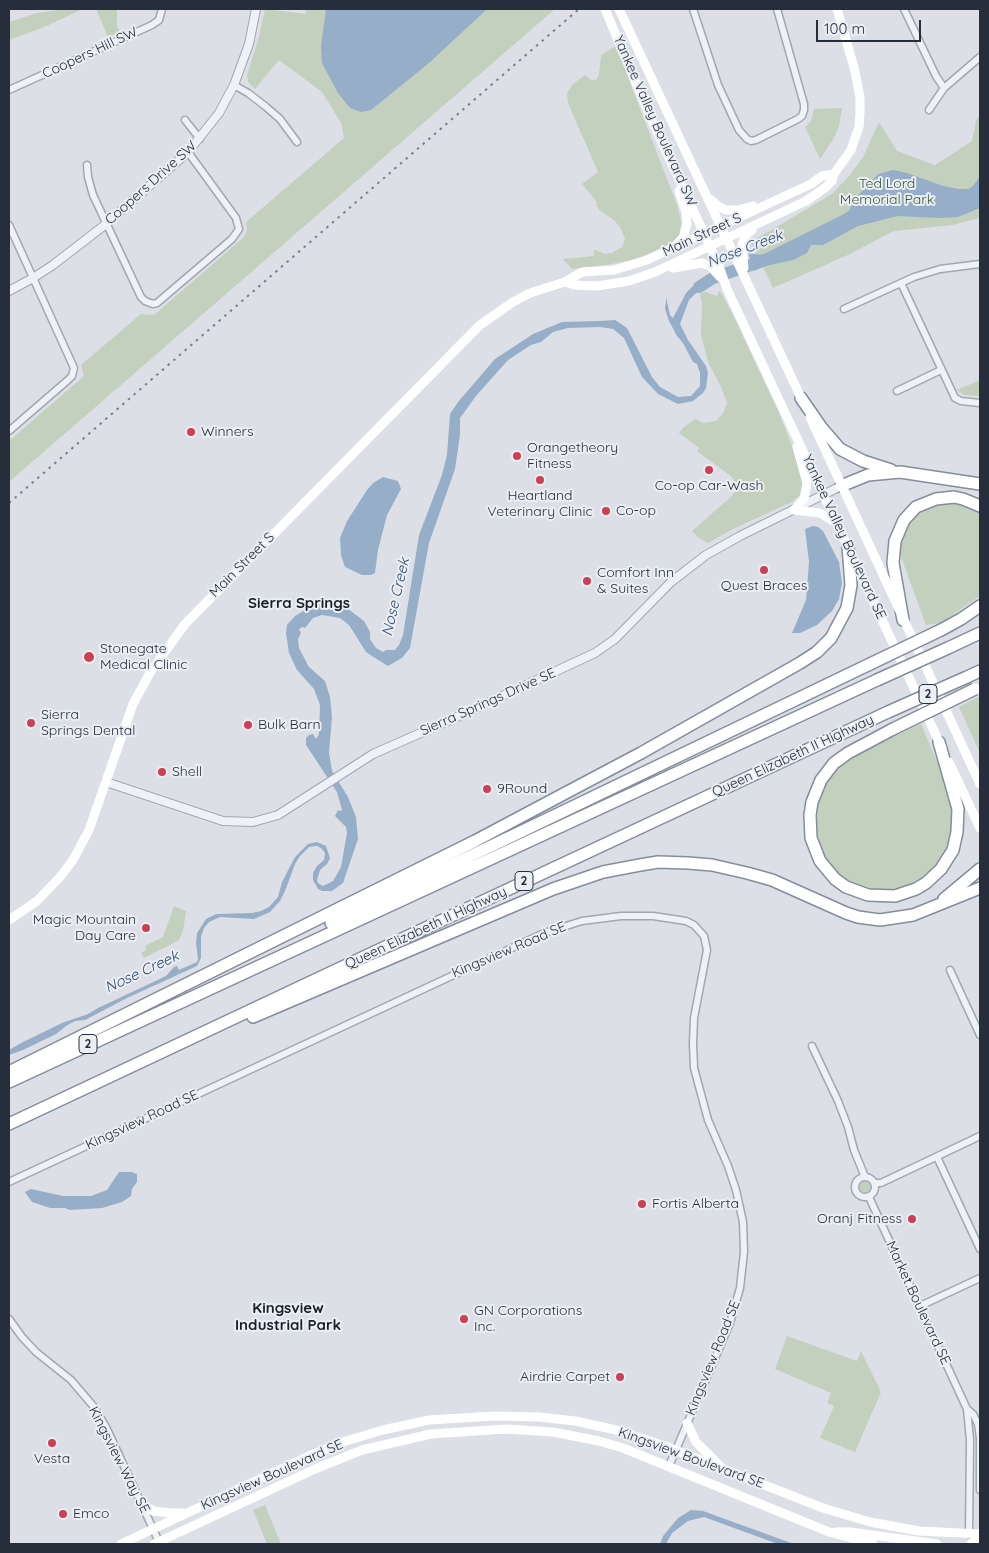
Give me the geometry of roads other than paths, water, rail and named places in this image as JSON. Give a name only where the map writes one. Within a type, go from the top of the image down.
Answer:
[{"type":"highway","points":[[801,398],[826,434],[840,449],[863,461],[900,472],[980,484]]},
{"type":"highway","points":[[842,486],[868,475],[900,472]]},
{"type":"highway","points":[[903,620],[893,558],[895,540],[904,520],[916,507],[936,499],[949,497],[963,499],[980,506]]},
{"type":"highway","points":[[9,1072],[475,841],[641,753],[800,663],[817,652],[832,638],[848,608],[851,585],[848,546]]},
{"type":"highway","points":[[167,1007],[331,923],[941,630],[980,606]]},
{"type":"highway","name":"2","points":[[9,1082],[167,1007],[980,633]]},
{"type":"highway","name":"Queen Elizabeth II Highway","points":[[9,1124],[402,938],[980,671]]},
{"type":"highway","points":[[939,742],[958,809],[957,832],[953,850],[942,869],[916,889],[895,896],[868,895],[846,887],[835,879],[820,861],[810,838],[812,802],[821,780],[834,764],[848,753],[977,688]]},
{"type":"highway","points":[[161,1053],[283,1005],[554,889],[595,874],[622,868],[658,862],[712,865],[772,880],[846,913],[869,919],[897,919],[913,915],[980,888]]},
{"type":"highway","points":[[937,905],[980,869]]},
{"type":"main road","name":"Yankee Valley Boulevard SW","points":[[605,9],[652,121],[710,246]]},
{"type":"main road","name":"Yankee Valley Boulevard SW","points":[[619,9],[727,238]]},
{"type":"main road","name":"Main Street S","points":[[565,282],[574,285],[597,286],[629,281],[655,272],[817,194],[832,181],[834,174],[851,150],[859,127],[860,113],[860,98],[855,72],[837,9]]},
{"type":"main road","points":[[652,121],[680,192],[687,219],[687,230],[683,238],[665,253]]},
{"type":"main road","name":"Main Street S","points":[[9,920],[37,901],[73,860],[89,830],[126,724],[142,687],[162,654],[185,624],[480,325],[513,302],[530,293],[565,282],[582,272],[623,268],[665,253],[811,184],[822,176],[834,174]]},
{"type":"main road","points":[[706,195],[718,206],[726,210],[733,210],[746,208],[790,194]]},
{"type":"main road","points":[[746,280],[742,244],[746,235],[762,222]]},
{"type":"main road","name":"Yankee Valley Boulevard SE","points":[[727,238],[980,784]]},
{"type":"main road","name":"Yankee Valley Boulevard SE","points":[[710,246],[727,289],[825,494],[980,828]]},
{"type":"main road","points":[[655,272],[697,263],[706,264],[713,269],[727,289]]},
{"type":"main road","points":[[790,421],[807,483],[804,499],[794,510]]},
{"type":"main road","points":[[794,510],[820,513],[839,525]]},
{"type":"main road","name":"Kingsview Boulevard SE","points":[[121,1544],[334,1446],[383,1430],[429,1420],[495,1416],[540,1417],[616,1430],[676,1450],[824,1508],[870,1522],[919,1532],[980,1535]]},
{"type":"main road","points":[[687,1423],[696,1442],[722,1469]]},
{"type":"main road","name":"Kingsview Boulevard SE","points":[[157,1543],[335,1460],[380,1445],[431,1434],[506,1429],[553,1432],[607,1444],[669,1466],[828,1532],[873,1544]]},
{"type":"main road","points":[[141,1503],[153,1511],[161,1513],[188,1512]]},
{"type":"main road","points":[[828,1532],[850,1532],[937,1544]]},
{"type":"main road","points":[[970,1544],[980,1535]]},
{"type":"street","name":"Coopers Hill SW","points":[[9,90],[152,25],[159,20],[162,9]]},
{"type":"street","name":"Coopers Drive SW","points":[[9,291],[53,265],[106,224],[188,152],[200,139],[219,113],[234,85],[249,44],[256,9]]},
{"type":"street","points":[[692,9],[718,86],[739,130],[751,141],[798,119],[804,110],[804,104],[777,9]]},
{"type":"street","points":[[904,9],[936,76],[944,88]]},
{"type":"street","points":[[929,110],[944,88],[980,58]]},
{"type":"street","points":[[234,85],[248,93],[280,119],[297,142]]},
{"type":"street","points":[[185,120],[200,139]]},
{"type":"street","points":[[86,165],[90,184],[106,224],[141,297],[149,303],[157,302],[232,239],[239,229],[236,218],[188,152]]},
{"type":"street","points":[[9,225],[74,364],[72,376],[9,430]]},
{"type":"street","points":[[844,310],[901,283],[940,269],[980,264]]},
{"type":"street","points":[[901,283],[955,398],[961,402],[980,403]]},
{"type":"street","points":[[897,391],[941,370]]},
{"type":"street","name":"Sierra Springs Drive SE","points":[[106,782],[224,822],[252,822],[278,815],[299,804],[325,784],[373,754],[458,717],[595,653],[615,639],[671,582],[706,556],[740,536],[842,486]]},
{"type":"street","name":"Kingsview Road SE","points":[[9,1182],[544,933],[582,921],[621,916],[653,916],[686,921],[694,925],[704,936],[707,950],[694,1018],[694,1068],[702,1103],[736,1190],[743,1222],[744,1252],[740,1288],[734,1313],[669,1466]]},
{"type":"street","points":[[950,970],[980,1035]]},
{"type":"street","points":[[812,1046],[838,1101],[865,1177]]},
{"type":"street","points":[[874,1183],[882,1183],[980,1136]]},
{"type":"street","points":[[937,1157],[980,1249]]},
{"type":"street","points":[[862,1177],[872,1180],[874,1183],[875,1191],[869,1197],[861,1197],[854,1189],[856,1182],[862,1177]]},
{"type":"street","name":"Market Boulevard SE","points":[[869,1197],[967,1409],[970,1440],[969,1534]]},
{"type":"street","points":[[920,1306],[980,1278]]},
{"type":"street","name":"Kingsview Way SE","points":[[9,1319],[36,1352],[71,1380],[94,1407],[106,1427],[154,1529],[157,1543]]},
{"type":"street","name":"Market Boulevard SE","points":[[967,1409],[978,1424],[980,1490]]},
{"type":"street","points":[[969,1534],[970,1544]]},
{"type":"water","points":[[326,9],[487,9],[429,63],[371,110],[361,112],[350,108],[338,93],[322,63],[321,46]]},
{"type":"water","points":[[893,170],[943,186],[959,189],[969,189],[980,176],[980,208],[958,217],[898,216],[858,226],[823,245],[811,245],[807,253],[793,260],[765,266],[754,271],[748,253],[762,255],[844,214],[850,210],[851,203],[878,174]]},
{"type":"water","points":[[710,275],[715,281],[689,300],[680,324],[688,340],[706,366],[708,373],[706,388],[693,401],[678,404],[658,394],[642,377],[624,338],[613,329],[600,327],[568,328],[553,332],[541,342],[531,345],[508,360],[476,396],[460,418],[460,435],[455,469],[429,543],[410,648],[402,658],[388,666],[375,658],[366,652],[349,625],[340,618],[322,615],[313,618],[305,628],[299,629],[301,633],[298,639],[299,648],[309,667],[325,681],[330,697],[332,717],[329,753],[332,771],[348,797],[356,817],[358,839],[343,883],[332,891],[318,889],[313,880],[313,873],[324,860],[325,853],[317,846],[309,847],[295,864],[280,901],[270,912],[254,919],[220,917],[209,922],[201,936],[201,958],[197,966],[127,998],[85,1020],[75,1021],[56,1034],[9,1055],[9,1050],[23,1042],[62,1023],[88,1014],[166,976],[174,967],[177,966],[179,970],[197,962],[197,933],[206,919],[216,914],[252,913],[269,907],[278,897],[282,882],[295,857],[308,844],[317,842],[326,846],[330,858],[327,864],[320,870],[317,880],[323,886],[333,881],[341,867],[347,833],[346,827],[335,816],[338,810],[342,810],[337,792],[306,745],[306,738],[309,735],[313,734],[316,739],[319,734],[320,705],[314,689],[297,670],[289,653],[286,633],[287,625],[295,616],[312,606],[336,604],[347,608],[364,621],[370,632],[370,639],[376,648],[383,652],[395,650],[403,635],[419,535],[442,475],[447,455],[450,414],[458,402],[495,359],[533,334],[562,322],[615,320],[627,328],[652,377],[660,387],[678,397],[691,396],[700,386],[700,373],[697,364],[693,362],[669,321],[665,309],[666,297],[670,315],[673,318],[686,293]]},
{"type":"water","points":[[383,477],[398,481],[401,489],[387,515],[378,550],[375,573],[362,575],[345,567],[341,555],[340,538],[347,521],[367,490],[373,483]]},
{"type":"water","points":[[813,526],[823,531],[839,562],[842,583],[839,599],[832,611],[817,625],[800,633],[792,633],[806,600],[809,562],[805,529]]},
{"type":"water","points":[[119,1172],[137,1174],[137,1182],[132,1189],[131,1196],[122,1202],[102,1208],[70,1210],[50,1208],[32,1202],[25,1192],[31,1189],[63,1196],[91,1196],[107,1190]]},
{"type":"water","points":[[691,1510],[703,1511],[794,1544],[778,1544],[704,1517],[688,1521],[672,1533],[666,1544],[660,1544],[663,1536],[678,1518]]},
{"type":"waterway","name":"Nose Creek","points":[[699,287],[713,278],[768,259]]},
{"type":"railway","points":[[9,503],[579,9]]},
{"type":"place","name":"Winners","points":[[191,432]]},
{"type":"place","name":"Orangetheory Fitness","points":[[517,456]]},
{"type":"place","name":"Co-op Car-Wash","points":[[709,470]]},
{"type":"place","name":"Heartland Veterinary Clinic","points":[[540,480]]},
{"type":"place","name":"Co-op","points":[[606,511]]},
{"type":"place","name":"Quest Braces","points":[[764,570]]},
{"type":"place","name":"Comfort Inn & Suites","points":[[587,581]]},
{"type":"place","name":"Stonegate Medical Clinic","points":[[89,657]]},
{"type":"place","name":"Sierra Springs Dental","points":[[31,723]]},
{"type":"place","name":"Bulk Barn","points":[[248,725]]},
{"type":"place","name":"Shell","points":[[162,772]]},
{"type":"place","name":"9Round","points":[[487,789]]},
{"type":"place","name":"Magic Mountain Day Care","points":[[146,928]]},
{"type":"place","name":"Fortis Alberta","points":[[642,1204]]},
{"type":"place","name":"Oranj Fitness","points":[[912,1219]]},
{"type":"place","name":"GN Corporations Inc.","points":[[464,1319]]},
{"type":"place","name":"Airdrie Carpet","points":[[620,1377]]},
{"type":"place","name":"Vesta","points":[[52,1443]]},
{"type":"place","name":"Emco","points":[[63,1514]]},
{"type":"district","name":"Sierra Springs","points":[[299,603]]},
{"type":"district","name":"Kingsview Industrial Park","points":[[288,1316]]},
{"type":"park label","name":"Ted Lord Memorial Park","points":[[887,192]]}]
